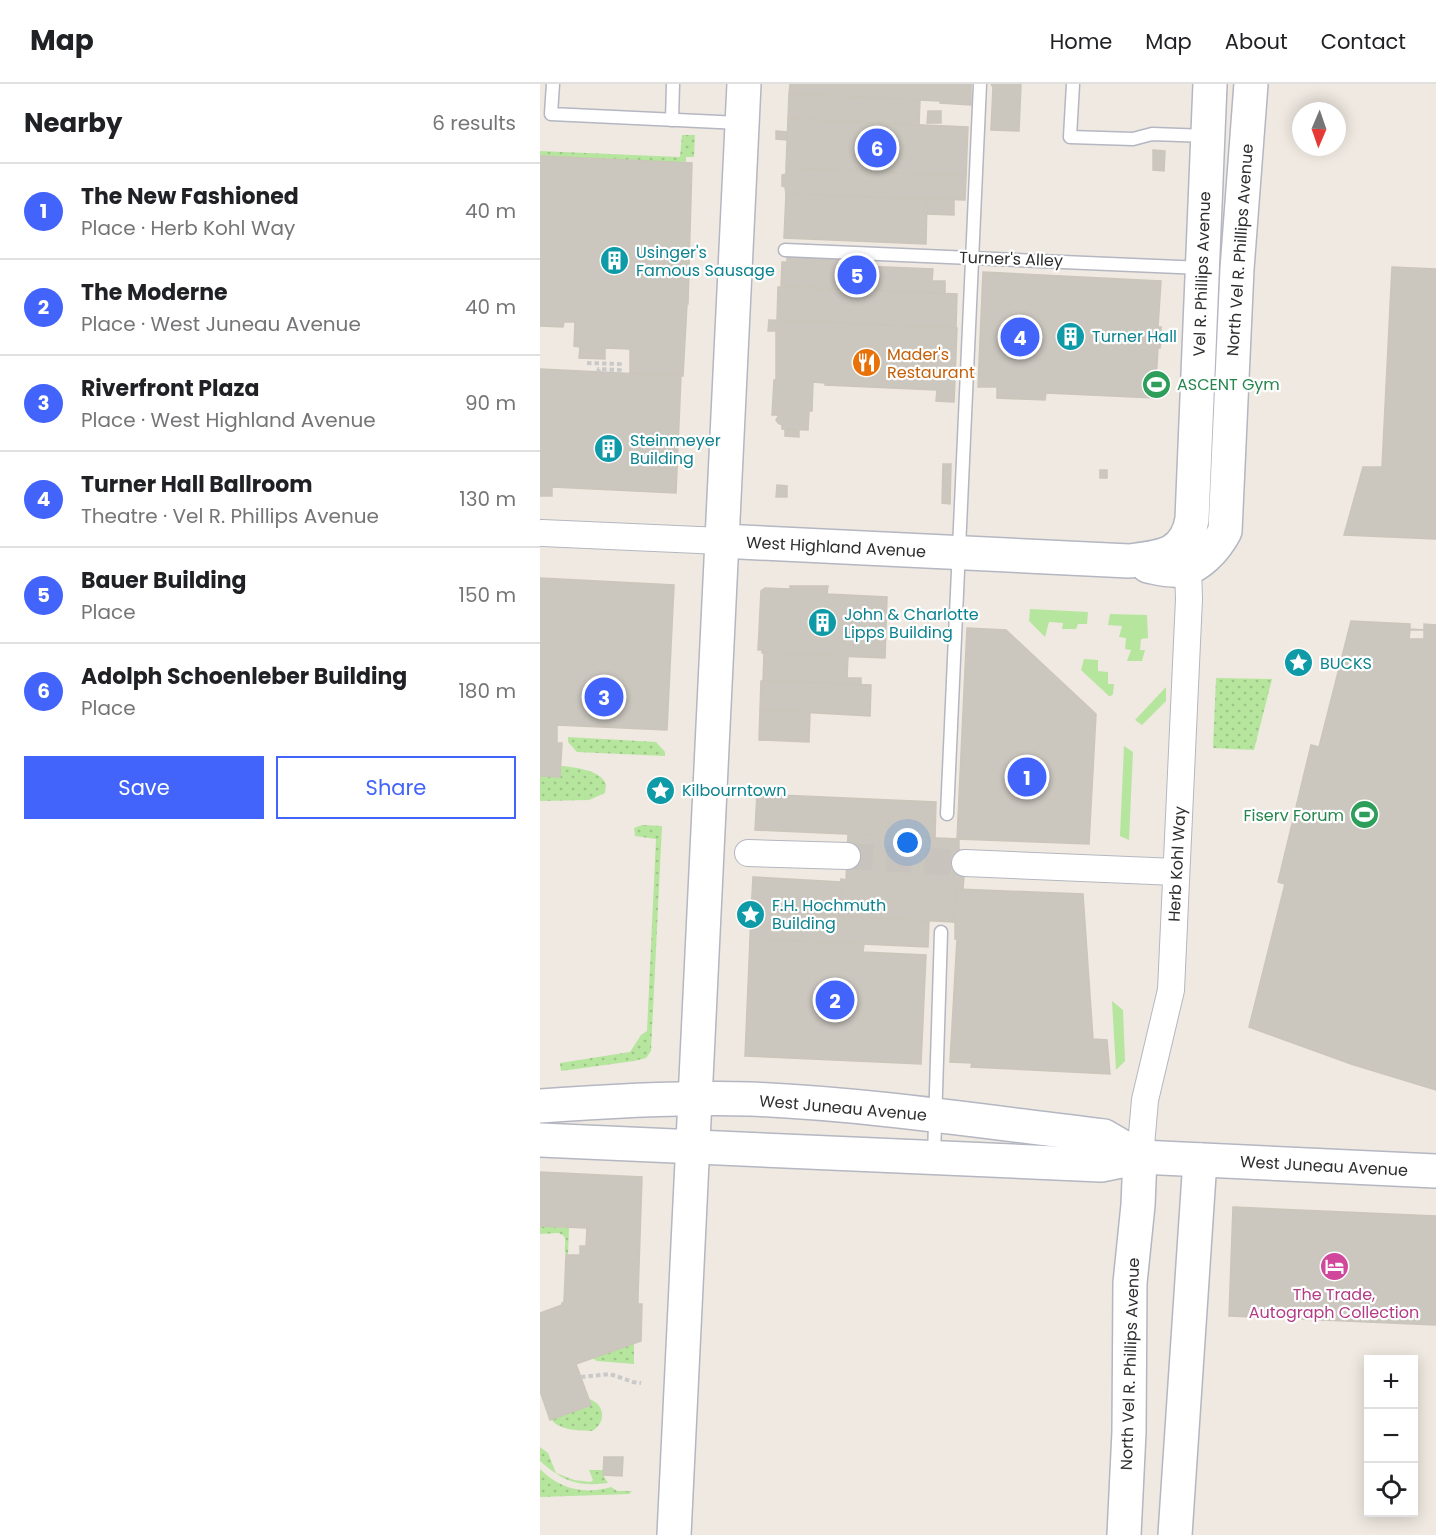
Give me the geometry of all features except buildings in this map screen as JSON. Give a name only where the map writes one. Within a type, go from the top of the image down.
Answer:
[{"type":"street","points":[[674,1535],[744,84]]},
{"type":"street","points":[[1208,136],[1210,84]]},
{"type":"street","name":"North Vel R. Phillips Avenue","points":[[1188,568],[1201,560],[1216,545],[1225,531],[1220,268],[1251,84]]},
{"type":"street","name":"Vel R. Phillips Avenue","points":[[1192,519],[1220,268],[1208,136]]},
{"type":"street","name":"West Highland Avenue","points":[[1129,561],[1157,557],[1176,549],[1188,534],[1192,519]]},
{"type":"street","name":"West Highland Avenue","points":[[542,533],[1129,561],[1169,570],[1188,568]]},
{"type":"street","name":"Herb Kohl Way","points":[[1140,1157],[1145,1100],[1171,990],[1190,599],[1188,568]]},
{"type":"street","points":[[748,853],[847,856]]},
{"type":"street","points":[[965,863],[1176,872]]},
{"type":"street","name":"West Juneau Avenue","points":[[540,1106],[695,1098],[826,1104],[1104,1136],[1140,1157]]},
{"type":"street","name":"West Juneau Avenue","points":[[540,1140],[1101,1165],[1140,1157],[1436,1171]]},
{"type":"street","name":"North Vel R. Phillips Avenue","points":[[1124,1535],[1129,1432],[1130,1283],[1138,1205],[1140,1157]]},
{"type":"street","points":[[1175,1535],[1200,1160]]},
{"type":"street","points":[[1129,1432],[1182,1436]]},
{"type":"lane","points":[[553,84],[551,114],[742,123]]},
{"type":"lane","points":[[672,120],[673,84]]},
{"type":"lane","points":[[947,814],[980,84]]},
{"type":"lane","points":[[1073,84],[1070,137],[1133,139],[1152,134],[1208,136]]},
{"type":"lane","name":"Turner's Alley","points":[[785,250],[1220,268]]},
{"type":"lane","points":[[934,1158],[941,932]]},
{"type":"path","points":[[587,363],[620,364],[620,371],[598,369],[598,372]]},
{"type":"path","points":[[581,1377],[610,1374],[633,1383],[641,1383]]},
{"type":"green space","points":[[682,135],[695,135],[694,157],[686,157],[686,163],[540,156],[540,151],[680,157]]},
{"type":"green space","points":[[1030,609],[1088,612],[1087,624],[1078,624],[1076,629],[1062,629],[1063,623],[1049,622],[1045,637],[1029,621]]},
{"type":"green space","points":[[1110,614],[1147,615],[1148,638],[1141,639],[1140,650],[1145,650],[1142,661],[1127,661],[1131,650],[1125,649],[1126,638],[1119,637],[1122,626],[1108,625]]},
{"type":"green space","points":[[1084,659],[1098,660],[1098,671],[1108,672],[1108,684],[1114,684],[1111,696],[1081,670]]},
{"type":"green space","points":[[1216,678],[1272,679],[1254,750],[1213,748]]},
{"type":"green space","points":[[1166,687],[1166,701],[1142,725],[1135,720]]},
{"type":"green space","points":[[568,737],[656,742],[665,752],[665,756],[577,752],[568,742]]},
{"type":"green space","points":[[1124,746],[1133,752],[1129,840],[1120,836]]},
{"type":"green space","points":[[564,766],[588,770],[599,776],[606,784],[605,793],[589,800],[540,801],[540,769]]},
{"type":"green space","points":[[642,825],[662,826],[651,1051],[646,1058],[634,1061],[561,1071],[560,1063],[630,1052],[641,1035],[647,1031],[656,839],[635,836],[634,828]]},
{"type":"green space","points":[[1112,1001],[1123,1010],[1125,1061],[1116,1070]]},
{"type":"green space","points":[[540,1226],[569,1228],[568,1255],[565,1252],[564,1236],[559,1233],[540,1234]]},
{"type":"green space","points":[[634,1343],[634,1364],[597,1361],[592,1358]]},
{"type":"green space","points":[[589,1399],[598,1405],[602,1414],[600,1423],[592,1431],[561,1427],[551,1420],[548,1414]]},
{"type":"green space","points":[[540,1447],[548,1453],[556,1473],[540,1461]]},
{"type":"green space","points":[[540,1469],[564,1486],[582,1490],[611,1487],[617,1491],[632,1491],[629,1494],[540,1497]]},
{"type":"green space","points":[[589,1470],[603,1470],[608,1483],[588,1484],[571,1481],[556,1473],[574,1480],[591,1482],[593,1480]]},
{"type":"tunnel","points":[[847,856],[965,863]]},
{"type":"place","name":"Adolph Schoenleber Building","points":[[877,148]]},
{"type":"place","name":"Usinger's Famous Sausage","points":[[615,261]]},
{"type":"place","name":"Bauer Building","points":[[857,275]]},
{"type":"place","name":"Turner Hall","points":[[1071,336]]},
{"type":"place","name":"Turner Hall Ballroom","points":[[1020,337]]},
{"type":"place","name":"Mader's Restaurant","points":[[866,363]]},
{"type":"place","name":"ASCENT Gym","points":[[1156,384]]},
{"type":"place","name":"Steinmeyer Building","points":[[609,449]]},
{"type":"place","name":"John & Charlotte Lipps Building","points":[[823,623]]},
{"type":"place","name":"BUCKS","points":[[1299,663]]},
{"type":"place","name":"Riverfront Plaza","points":[[604,697]]},
{"type":"place","name":"The New Fashioned","points":[[1027,777]]},
{"type":"place","name":"Kilbourntown","points":[[661,790]]},
{"type":"place","name":"Fiserv Forum","points":[[1365,815]]},
{"type":"place","name":"F.H. Hochmuth Building","points":[[751,914]]},
{"type":"place","name":"The Moderne","points":[[835,1000]]},
{"type":"place","name":"The Trade, Autograph Collection","points":[[1334,1266]]}]
